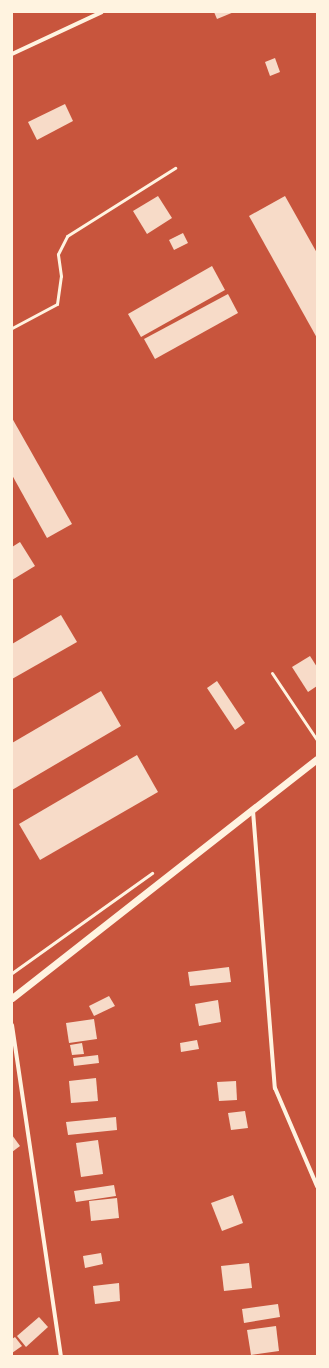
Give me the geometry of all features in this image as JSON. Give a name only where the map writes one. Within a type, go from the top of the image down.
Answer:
[{"type":"street","points":[[12,54],[102,12]]},
{"type":"street","points":[[12,998],[254,811],[317,759]]},
{"type":"street","points":[[254,811],[275,1088],[317,1186]]},
{"type":"street","points":[[12,1025],[61,1356]]},
{"type":"lane","points":[[12,328],[57,304],[62,276],[58,254],[68,236],[174,168]]},
{"type":"lane","points":[[272,673],[317,740]]},
{"type":"building","points":[[214,12],[234,12],[217,19]]},
{"type":"building","points":[[275,58],[280,72],[270,76],[265,62]]},
{"type":"building","points":[[65,104],[73,121],[37,140],[28,122]]},
{"type":"building","points":[[158,196],[172,218],[147,234],[133,211]]},
{"type":"building","points":[[285,196],[317,253],[317,338],[249,216]]},
{"type":"building","points":[[183,233],[188,243],[174,250],[169,240]]},
{"type":"building","points":[[212,266],[225,290],[141,337],[128,314]]},
{"type":"building","points":[[228,294],[238,313],[155,359],[144,339]]},
{"type":"building","points":[[12,418],[72,524],[47,538],[12,475]]},
{"type":"building","points":[[20,542],[35,566],[12,580],[12,547]]},
{"type":"building","points":[[61,615],[77,642],[12,679],[12,644]]},
{"type":"building","points":[[310,656],[317,667],[317,686],[308,692],[292,667]]},
{"type":"building","points":[[217,681],[245,723],[235,730],[207,688]]},
{"type":"building","points":[[101,691],[121,726],[12,790],[12,743]]},
{"type":"building","points":[[137,755],[158,792],[40,860],[19,824]]},
{"type":"building","points":[[229,967],[231,982],[190,986],[188,972]]},
{"type":"building","points":[[109,996],[115,1006],[94,1016],[89,1006]]},
{"type":"building","points":[[218,1000],[221,1022],[199,1026],[195,1004]]},
{"type":"building","points":[[94,1019],[97,1039],[69,1043],[66,1023]]},
{"type":"building","points":[[197,1040],[199,1049],[181,1052],[180,1043]]},
{"type":"building","points":[[82,1043],[84,1054],[72,1055],[70,1045]]},
{"type":"building","points":[[98,1055],[99,1063],[74,1066],[73,1058]]},
{"type":"building","points":[[96,1078],[98,1101],[71,1103],[69,1081]]},
{"type":"building","points":[[236,1081],[237,1100],[219,1101],[217,1082]]},
{"type":"building","points":[[245,1111],[248,1128],[231,1130],[228,1113]]},
{"type":"building","points":[[116,1117],[117,1130],[68,1135],[66,1122]]},
{"type":"building","points":[[12,1135],[20,1146],[12,1152]]},
{"type":"building","points":[[98,1140],[103,1174],[81,1177],[76,1143]]},
{"type":"building","points":[[114,1185],[116,1196],[76,1202],[74,1191]]},
{"type":"building","points":[[233,1195],[243,1223],[222,1231],[211,1203]]},
{"type":"building","points":[[117,1198],[119,1218],[91,1221],[89,1201]]},
{"type":"building","points":[[101,1253],[103,1264],[85,1268],[83,1256]]},
{"type":"building","points":[[249,1263],[252,1288],[224,1291],[221,1266]]},
{"type":"building","points":[[119,1283],[120,1301],[95,1304],[93,1286]]},
{"type":"building","points":[[278,1304],[280,1317],[244,1323],[242,1309]]},
{"type":"building","points":[[39,1317],[48,1327],[26,1347],[17,1336]]},
{"type":"building","points":[[276,1326],[279,1351],[251,1355],[247,1330]]},
{"type":"building","points":[[15,1337],[22,1346],[12,1353],[12,1339]]}]
